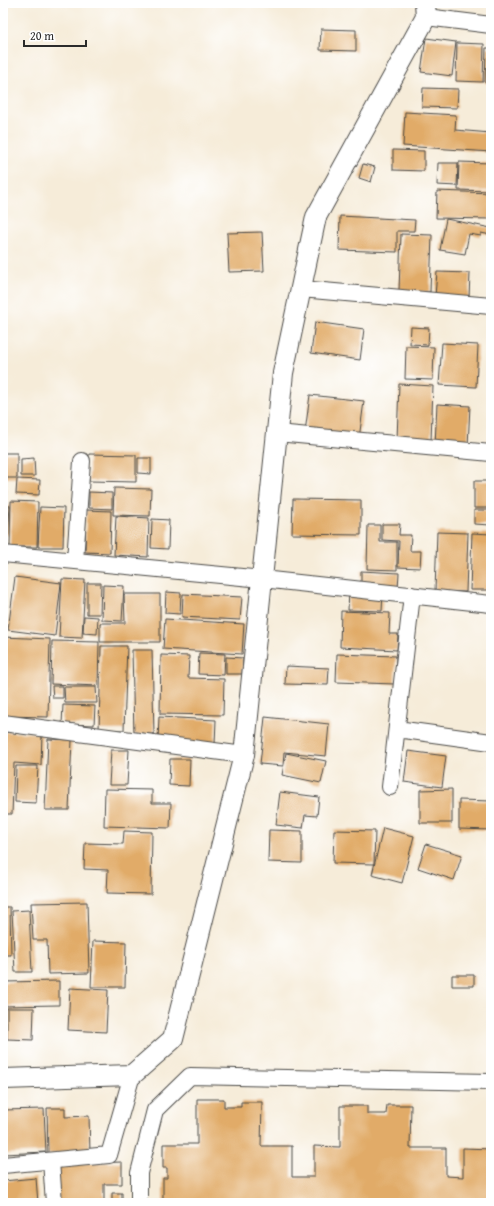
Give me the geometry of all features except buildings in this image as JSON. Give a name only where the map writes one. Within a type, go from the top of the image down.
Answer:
[{"type":"street","points":[[3,1165],[108,1155],[132,1075],[173,1039],[244,755],[283,373],[316,217],[426,10],[491,24]]},
{"type":"street","points":[[301,289],[491,306]]},
{"type":"street","points":[[277,433],[491,453]]},
{"type":"street","points":[[75,561],[82,461]]},
{"type":"street","points":[[3,554],[262,579],[491,604]]},
{"type":"street","points":[[390,786],[412,596]]},
{"type":"street","points":[[3,723],[244,755]]},
{"type":"street","points":[[397,729],[491,742]]},
{"type":"street","points":[[3,1079],[132,1075]]},
{"type":"street","points":[[139,1203],[139,1173],[155,1110],[190,1076],[491,1082]]},
{"type":"street","points":[[51,1161],[54,1203]]}]
